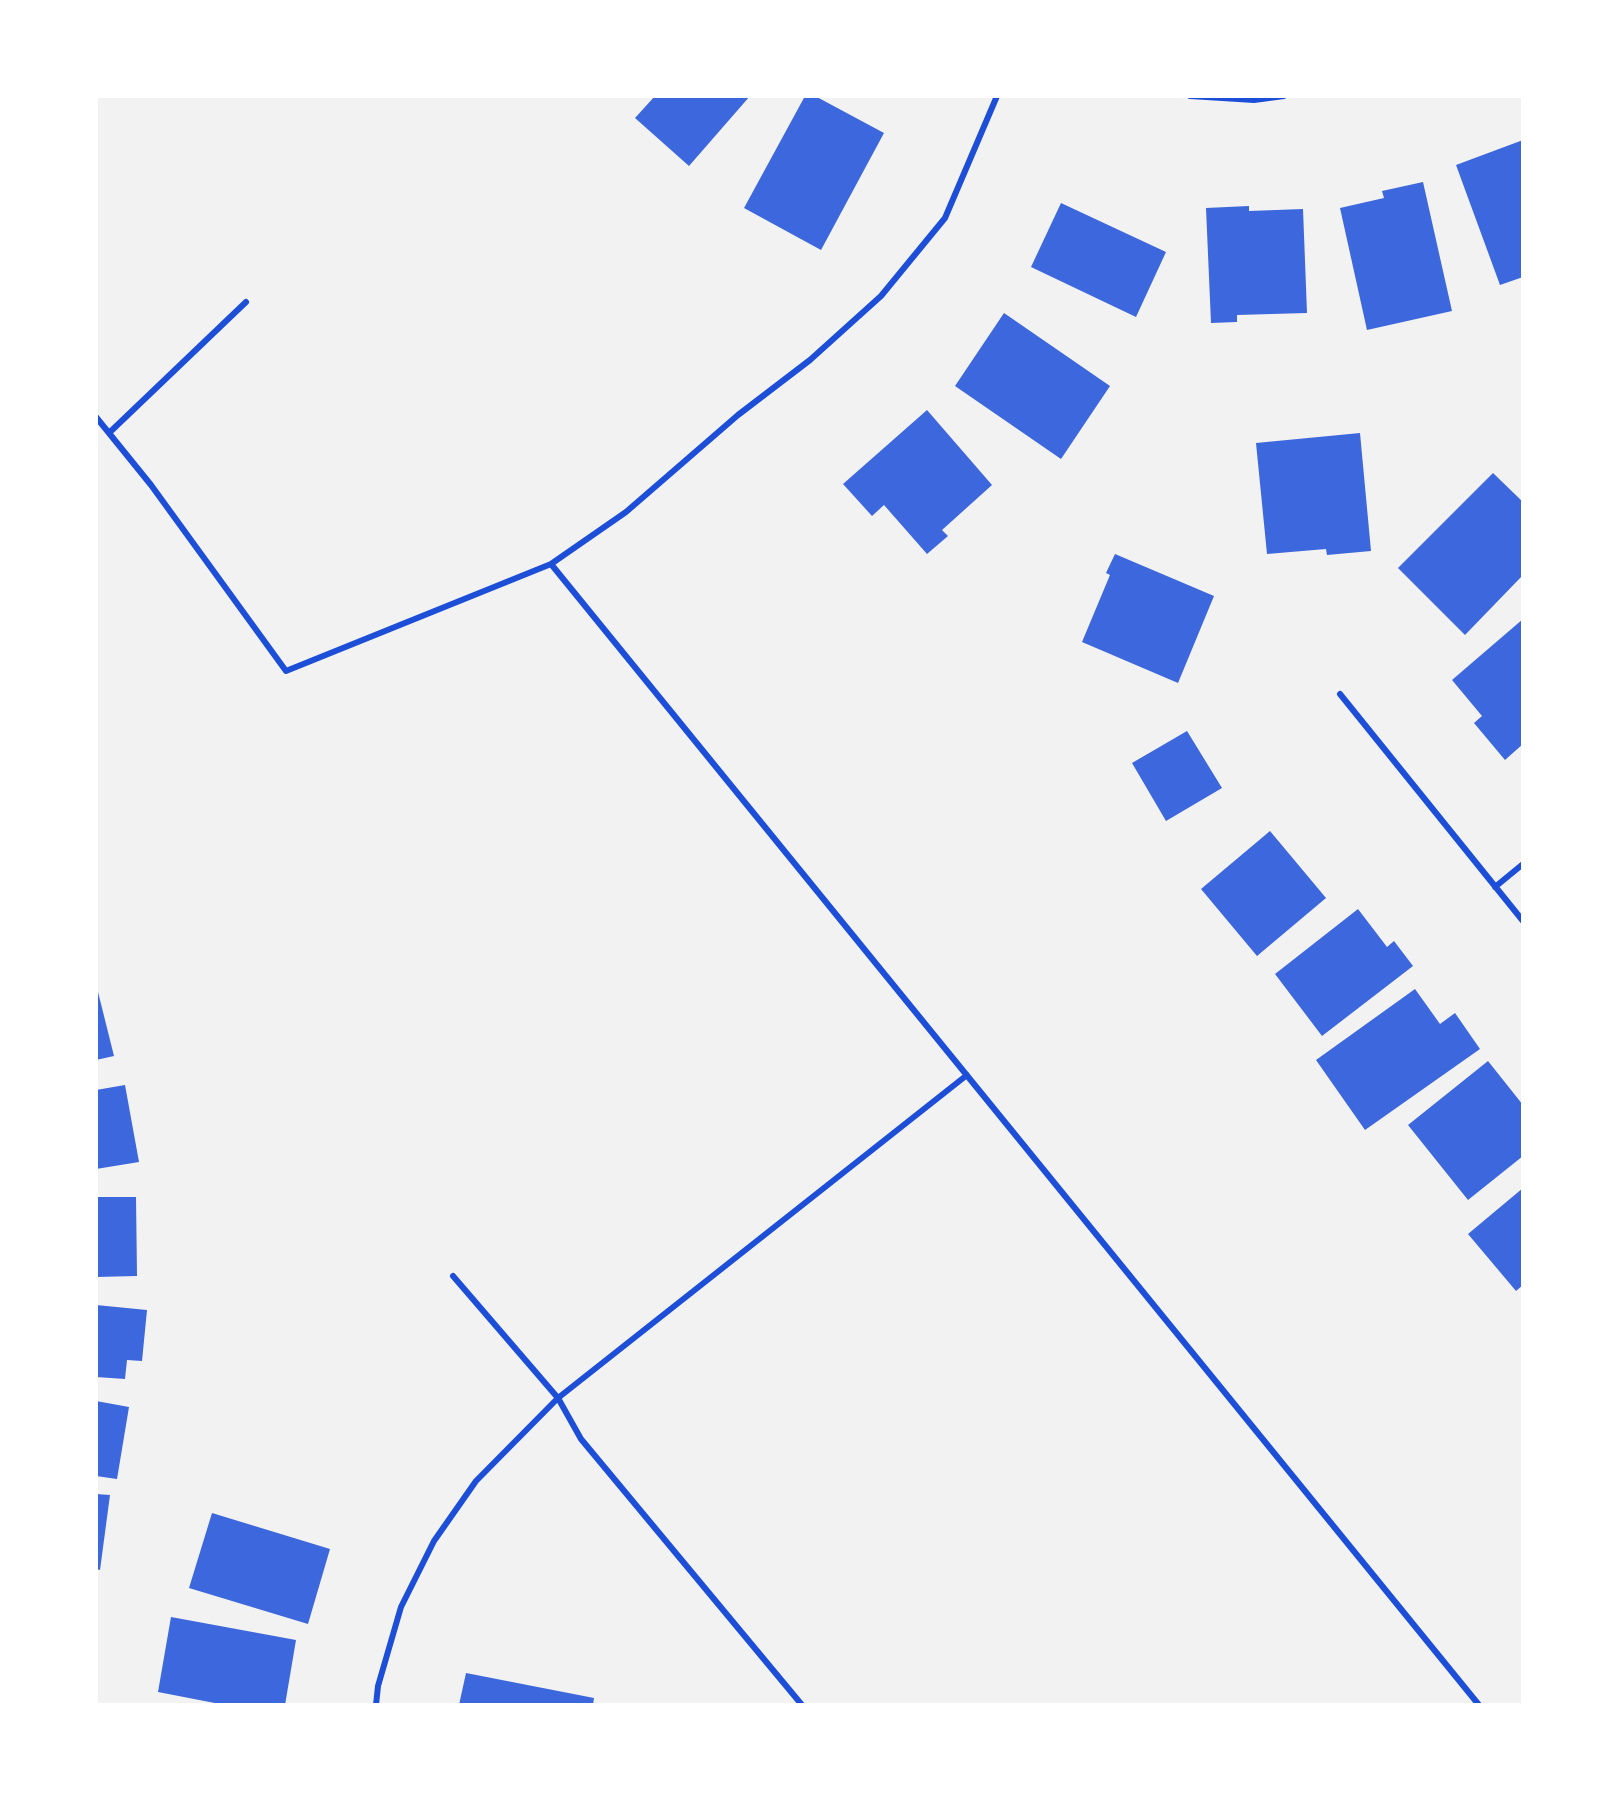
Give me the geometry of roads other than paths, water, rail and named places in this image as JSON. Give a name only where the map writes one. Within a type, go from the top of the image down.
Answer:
[{"type":"street","points":[[96,417],[151,485],[286,671],[550,564],[626,512],[738,415],[810,360],[881,296],[945,218],[997,96]]},
{"type":"street","points":[[1190,96],[1254,100],[1284,96]]},
{"type":"street","points":[[109,433],[246,302]]},
{"type":"street","points":[[550,564],[1479,1705]]},
{"type":"street","points":[[1340,694],[1523,921]]},
{"type":"street","points":[[1496,887],[1523,864]]},
{"type":"street","points":[[376,1705],[378,1686],[401,1607],[434,1541],[476,1481],[558,1398],[967,1076]]},
{"type":"street","points":[[453,1276],[558,1398],[581,1439],[802,1705]]}]
